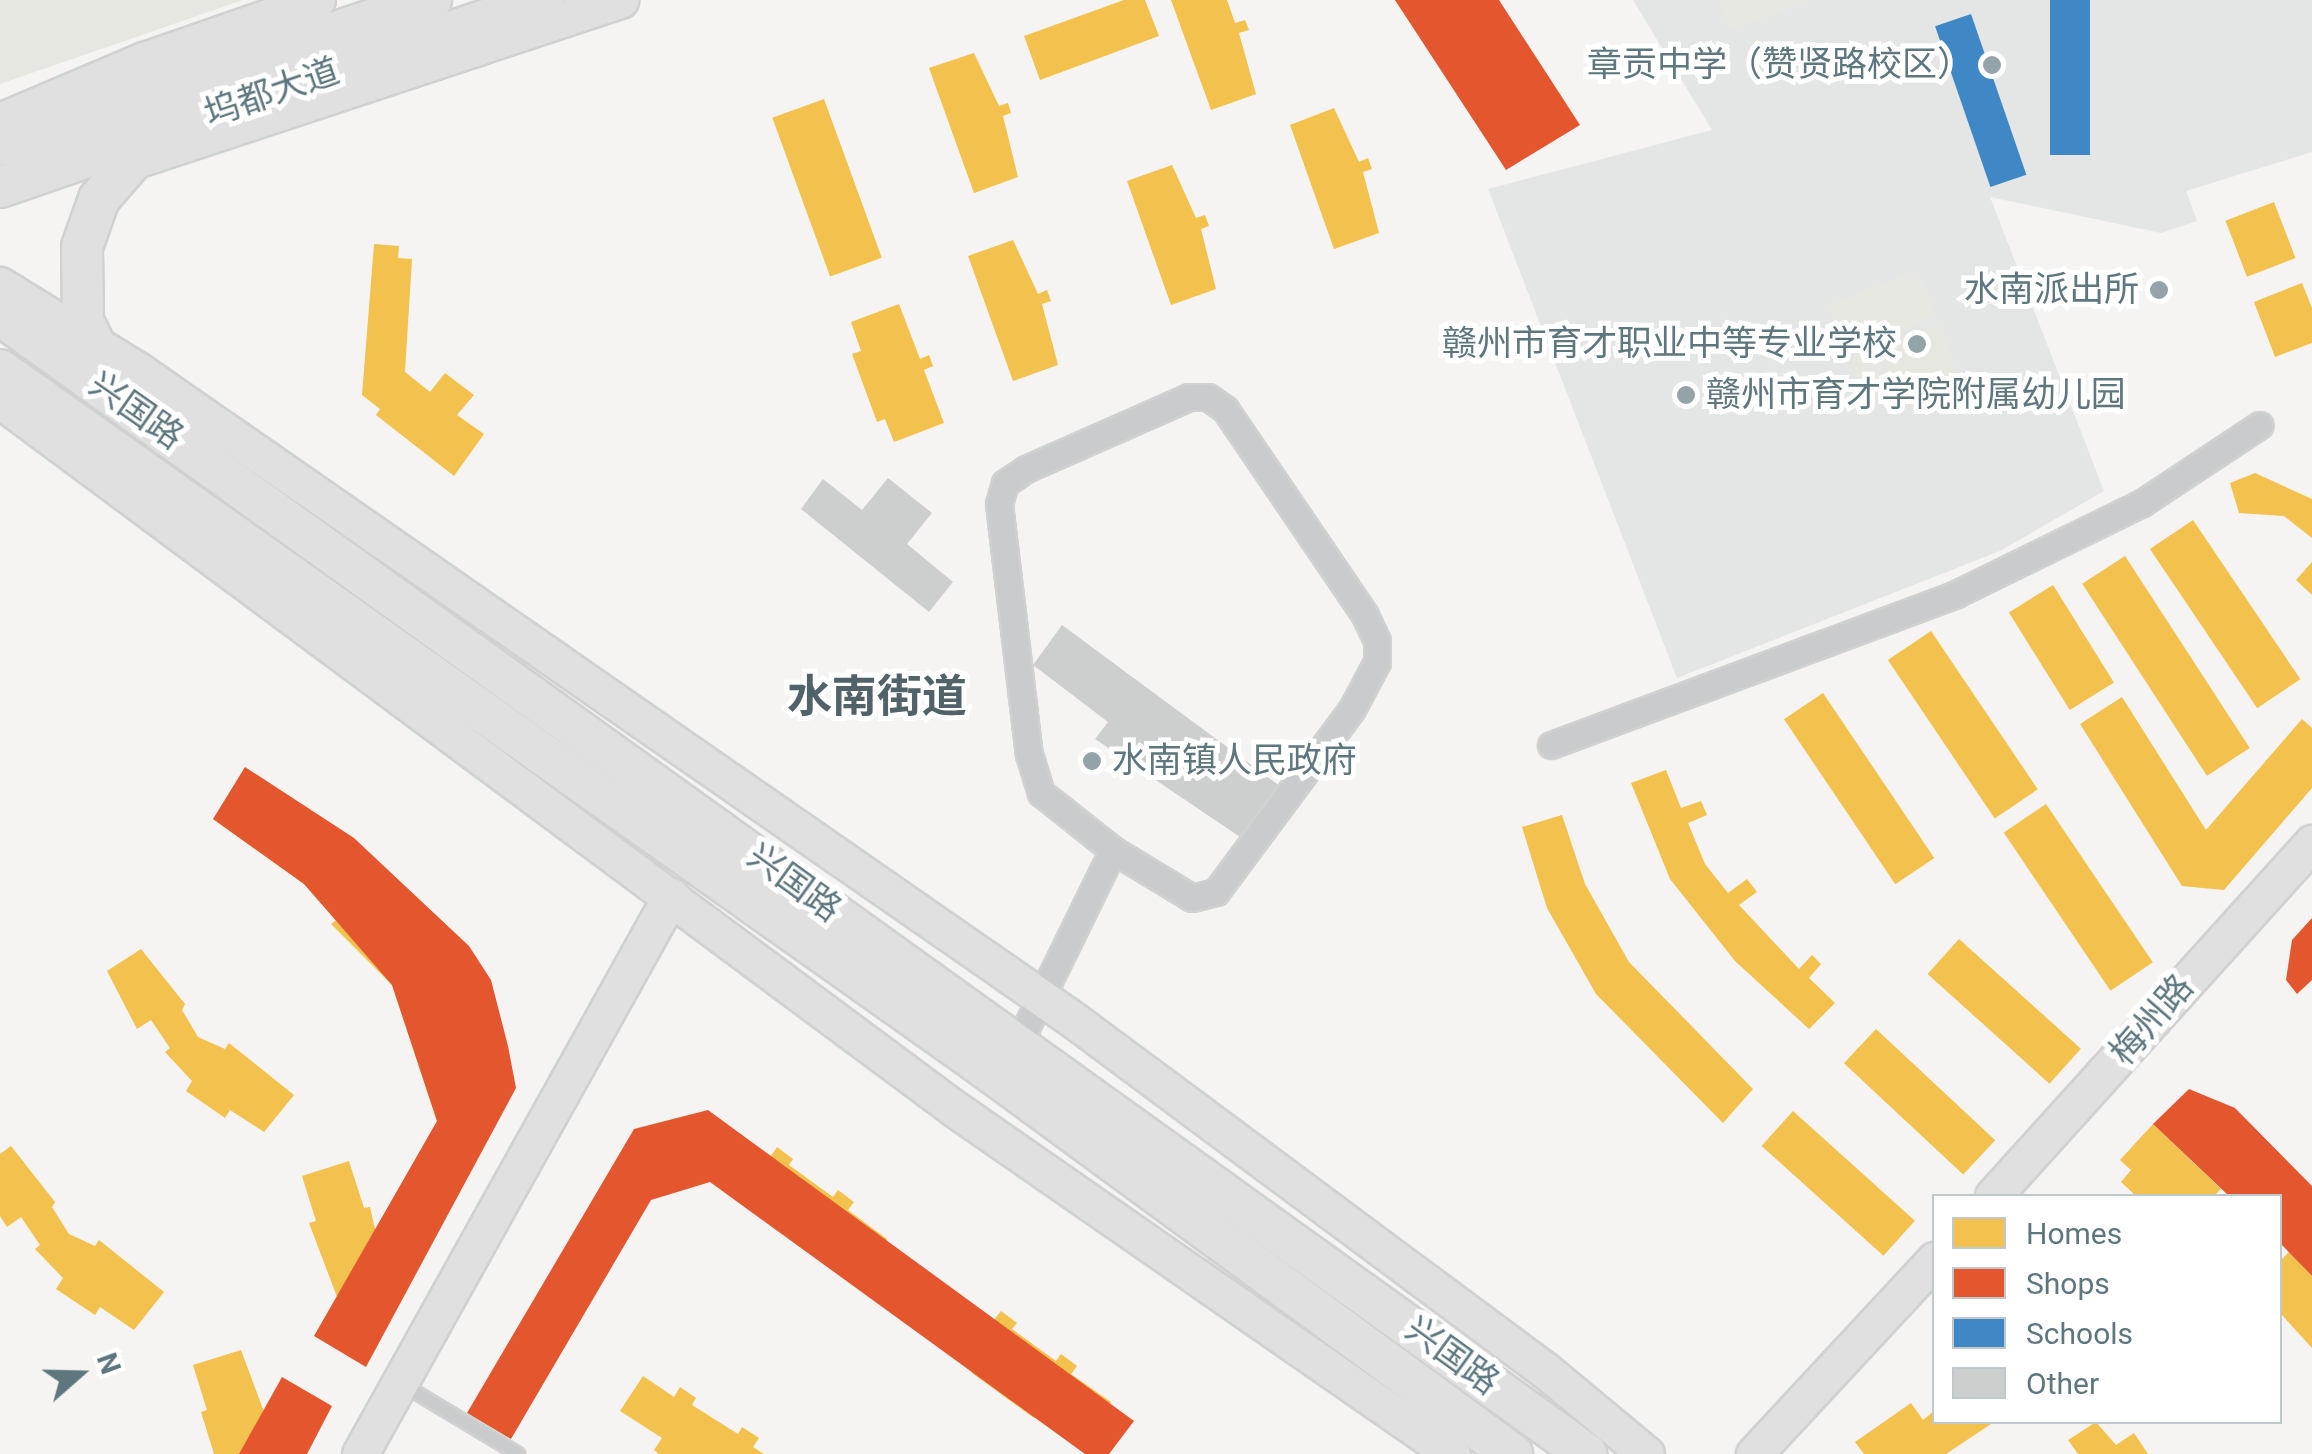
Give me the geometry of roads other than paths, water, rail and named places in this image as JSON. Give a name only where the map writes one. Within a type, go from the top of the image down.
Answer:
[{"type":"main road","name":"坞都大道","points":[[0,145],[430,0]]},
{"type":"main road","name":"坞都大道","points":[[0,187],[544,0]]},
{"type":"main road","points":[[0,136],[112,106]]},
{"type":"main road","points":[[129,406],[89,341],[79,298],[82,247],[99,198],[124,164],[172,127]]},
{"type":"main road","name":"兴国路","points":[[0,315],[1586,1454]]},
{"type":"main road","name":"兴国路","points":[[8,386],[976,1061],[1512,1454]]},
{"type":"street","points":[[0,121],[144,60],[317,0]]},
{"type":"street","points":[[0,202],[620,0]]},
{"type":"street","points":[[0,285],[89,341],[1041,998],[1546,1370],[1646,1454]]},
{"type":"street","points":[[8,386],[671,896],[955,1109],[1452,1454]]},
{"type":"street","points":[[1190,397],[1208,398],[1226,409],[1364,615],[1377,641],[1377,662],[1352,709],[1216,892],[1192,898],[1113,850],[1063,814],[1037,780],[999,504],[1006,483],[1026,469],[1190,397]]},
{"type":"street","points":[[1550,745],[1956,594],[2142,504],[2260,426]]},
{"type":"street","name":"梅州路","points":[[1995,1194],[2312,844]]},
{"type":"street","points":[[1018,1044],[1113,850]]},
{"type":"street","points":[[360,1454],[671,896]]},
{"type":"street","points":[[1754,1454],[1932,1262]]},
{"type":"lane","points":[[400,1382],[518,1454]]},
{"type":"place","name":"章贡中学（赞贤路校区）","points":[[1992,65]]},
{"type":"place","name":"水南派出所","points":[[2159,290]]},
{"type":"place","name":"赣州市育才职业中等专业学校","points":[[1917,344]]},
{"type":"place","name":"赣州市育才学院附属幼儿园","points":[[1686,395]]},
{"type":"place","name":"水南镇人民政府","points":[[1092,761]]},
{"type":"district","name":"水南街道","points":[[877,697]]}]
